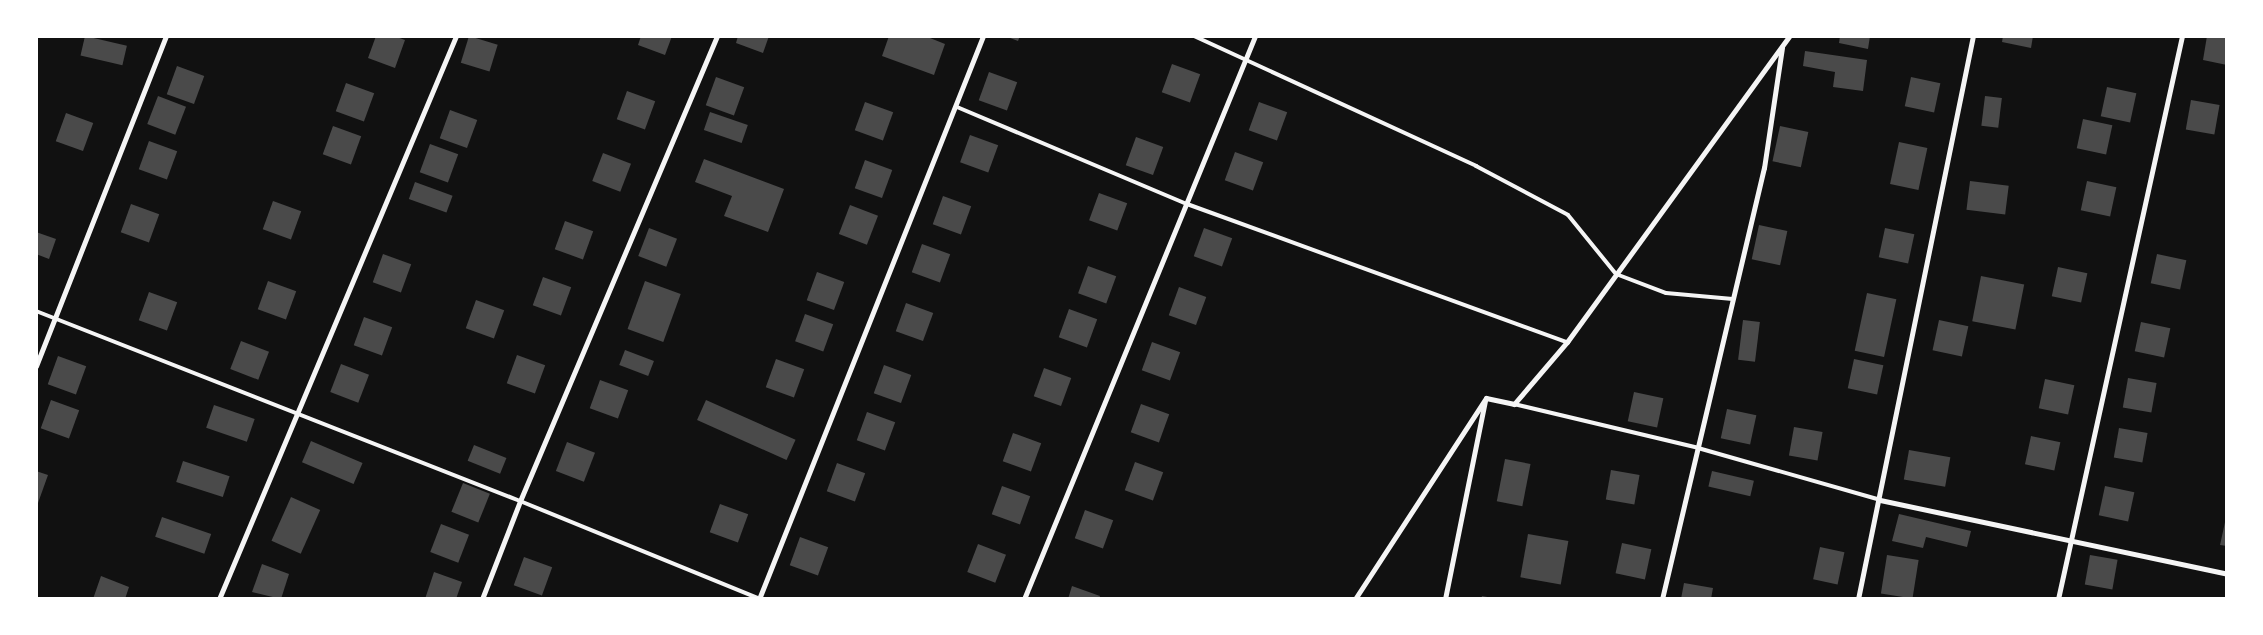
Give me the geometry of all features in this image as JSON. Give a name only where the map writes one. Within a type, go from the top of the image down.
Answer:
[{"type":"street","points":[[36,366],[166,36]]},
{"type":"street","points":[[220,599],[295,414],[456,36]]},
{"type":"street","points":[[482,599],[520,501],[717,36]]},
{"type":"street","points":[[760,599],[984,36]]},
{"type":"street","points":[[1024,599],[1255,36]]},
{"type":"street","points":[[1486,398],[1514,404],[1566,342],[1789,36]]},
{"type":"street","points":[[1858,599],[1880,500],[1973,36]]},
{"type":"street","points":[[2058,599],[2182,36]]},
{"type":"street","points":[[1662,599],[1764,168],[1782,46]]},
{"type":"street","points":[[1355,599],[1486,398]]},
{"type":"street","points":[[1445,599],[1486,398]]},
{"type":"street","points":[[1880,500],[2227,574]]},
{"type":"lane","points":[[1194,36],[1476,166],[1568,215],[1616,274],[1666,293],[1733,299]]},
{"type":"lane","points":[[957,107],[1187,204],[1566,342]]},
{"type":"lane","points":[[36,311],[520,501],[760,599]]},
{"type":"lane","points":[[1514,404],[1698,448],[1880,500]]},
{"type":"building","points":[[85,36],[127,46],[122,65],[81,55]]},
{"type":"building","points":[[376,36],[394,36],[405,40],[395,68],[368,58]]},
{"type":"building","points":[[469,36],[498,45],[490,72],[461,63]]},
{"type":"building","points":[[641,36],[672,36],[665,55],[638,45]]},
{"type":"building","points":[[738,36],[769,36],[763,53],[736,43]]},
{"type":"building","points":[[889,36],[925,36],[945,44],[934,75],[882,56]]},
{"type":"building","points":[[1005,36],[1020,36],[1018,41]]},
{"type":"building","points":[[1840,36],[1870,36],[1868,49],[1839,43]]},
{"type":"building","points":[[2003,36],[2033,36],[2031,48],[2002,42]]},
{"type":"building","points":[[2207,36],[2227,36],[2227,65],[2203,60]]},
{"type":"building","points":[[1805,51],[1867,60],[1863,91],[1833,87],[1835,72],[1803,66]]},
{"type":"building","points":[[1172,64],[1200,74],[1190,102],[1162,92]]},
{"type":"building","points":[[177,66],[204,76],[194,104],[167,94]]},
{"type":"building","points":[[989,72],[1017,82],[1007,110],[979,100]]},
{"type":"building","points":[[716,77],[744,87],[734,115],[706,105]]},
{"type":"building","points":[[1911,77],[1940,83],[1934,113],[1905,106]]},
{"type":"building","points":[[346,83],[374,93],[364,121],[336,111]]},
{"type":"building","points":[[2107,87],[2136,93],[2130,123],[2101,116]]},
{"type":"building","points":[[627,91],[655,101],[645,129],[617,119]]},
{"type":"building","points":[[158,96],[186,107],[175,135],[147,124]]},
{"type":"building","points":[[1985,96],[2002,98],[1998,128],[1981,126]]},
{"type":"building","points":[[2191,100],[2220,105],[2214,135],[2186,130]]},
{"type":"building","points":[[865,102],[893,112],[883,140],[855,130]]},
{"type":"building","points":[[1259,102],[1287,112],[1277,140],[1249,130]]},
{"type":"building","points":[[450,110],[477,120],[467,148],[440,138]]},
{"type":"building","points":[[710,112],[748,125],[742,143],[704,130]]},
{"type":"building","points":[[66,113],[93,123],[83,151],[56,141]]},
{"type":"building","points":[[2083,119],[2112,125],[2106,155],[2077,148]]},
{"type":"building","points":[[333,126],[361,136],[351,164],[323,154]]},
{"type":"building","points":[[1780,126],[1808,132],[1801,167],[1773,161]]},
{"type":"building","points":[[970,135],[998,145],[988,173],[960,162]]},
{"type":"building","points":[[1136,137],[1163,147],[1153,175],[1126,165]]},
{"type":"building","points":[[149,141],[177,151],[167,179],[139,169]]},
{"type":"building","points":[[1899,142],[1927,148],[1918,190],[1890,184]]},
{"type":"building","points":[[430,144],[458,154],[448,182],[420,172]]},
{"type":"building","points":[[1235,152],[1263,162],[1253,190],[1225,180]]},
{"type":"building","points":[[603,153],[631,164],[620,192],[592,181]]},
{"type":"building","points":[[704,159],[784,189],[768,232],[724,216],[732,196],[695,182]]},
{"type":"building","points":[[865,160],[892,170],[882,198],[855,188]]},
{"type":"building","points":[[1970,181],[2009,186],[2005,215],[1966,210]]},
{"type":"building","points":[[2087,181],[2116,187],[2110,217],[2081,210]]},
{"type":"building","points":[[415,182],[453,196],[446,213],[409,199]]},
{"type":"building","points":[[1099,193],[1127,203],[1117,231],[1089,220]]},
{"type":"building","points":[[943,196],[971,206],[961,234],[933,224]]},
{"type":"building","points":[[273,201],[301,211],[291,239],[263,229]]},
{"type":"building","points":[[131,204],[159,214],[149,242],[121,232]]},
{"type":"building","points":[[850,205],[878,216],[867,245],[839,234]]},
{"type":"building","points":[[565,221],[593,231],[583,259],[555,249]]},
{"type":"building","points":[[1759,225],[1787,231],[1780,265],[1752,259]]},
{"type":"building","points":[[649,228],[677,239],[666,267],[638,256]]},
{"type":"building","points":[[1204,228],[1232,238],[1222,266],[1194,256]]},
{"type":"building","points":[[1885,228],[1914,234],[1908,264],[1879,257]]},
{"type":"building","points":[[36,232],[56,239],[49,259],[36,254]]},
{"type":"building","points":[[922,244],[950,254],[940,282],[912,272]]},
{"type":"building","points":[[383,254],[411,264],[401,292],[373,282]]},
{"type":"building","points":[[2157,254],[2186,260],[2180,290],[2151,283]]},
{"type":"building","points":[[1088,266],[1116,276],[1106,304],[1078,293]]},
{"type":"building","points":[[2058,267],[2087,273],[2081,303],[2052,296]]},
{"type":"building","points":[[817,272],[844,282],[834,310],[807,300]]},
{"type":"building","points":[[1981,276],[2024,284],[2015,330],[1972,321]]},
{"type":"building","points":[[543,277],[571,287],[561,315],[533,305]]},
{"type":"building","points":[[268,281],[296,291],[286,319],[258,309]]},
{"type":"building","points":[[645,281],[681,294],[663,342],[628,329]]},
{"type":"building","points":[[1179,287],[1206,297],[1196,325],[1169,315]]},
{"type":"building","points":[[149,292],[177,302],[167,330],[139,320]]},
{"type":"building","points":[[1867,293],[1896,299],[1884,357],[1855,351]]},
{"type":"building","points":[[476,300],[504,310],[494,338],[466,328]]},
{"type":"building","points":[[906,303],[933,313],[923,341],[896,331]]},
{"type":"building","points":[[1069,309],[1097,319],[1087,347],[1059,337]]},
{"type":"building","points":[[805,314],[833,324],[823,352],[795,341]]},
{"type":"building","points":[[364,317],[392,327],[382,355],[354,345]]},
{"type":"building","points":[[1743,320],[1760,322],[1755,362],[1738,360]]},
{"type":"building","points":[[1939,320],[1968,326],[1962,357],[1933,350]]},
{"type":"building","points":[[2141,322],[2170,328],[2164,358],[2135,351]]},
{"type":"building","points":[[241,341],[269,352],[258,380],[230,369]]},
{"type":"building","points":[[1152,342],[1180,352],[1170,380],[1142,370]]},
{"type":"building","points":[[625,350],[654,361],[648,376],[619,365]]},
{"type":"building","points":[[517,355],[545,365],[535,393],[507,383]]},
{"type":"building","points":[[58,356],[86,366],[76,394],[48,384]]},
{"type":"building","points":[[776,359],[804,369],[794,397],[766,387]]},
{"type":"building","points":[[1854,359],[1883,365],[1877,395],[1848,388]]},
{"type":"building","points":[[341,364],[369,375],[358,403],[330,392]]},
{"type":"building","points":[[884,365],[911,375],[901,403],[874,393]]},
{"type":"building","points":[[1044,368],[1071,378],[1061,406],[1034,396]]},
{"type":"building","points":[[2128,378],[2157,383],[2151,413],[2123,408]]},
{"type":"building","points":[[2045,379],[2074,385],[2068,415],[2039,408]]},
{"type":"building","points":[[600,380],[628,390],[618,418],[590,408]]},
{"type":"building","points":[[1634,392],[1663,398],[1657,428],[1628,421]]},
{"type":"building","points":[[51,400],[79,410],[69,438],[41,428]]},
{"type":"building","points":[[706,400],[796,440],[787,460],[697,420]]},
{"type":"building","points":[[1141,404],[1169,414],[1159,442],[1131,432]]},
{"type":"building","points":[[214,405],[255,419],[247,442],[206,428]]},
{"type":"building","points":[[1727,409],[1756,415],[1750,445],[1721,438]]},
{"type":"building","points":[[867,412],[895,422],[885,450],[857,440]]},
{"type":"building","points":[[1794,427],[1823,432],[1818,461],[1789,456]]},
{"type":"building","points":[[2119,428],[2148,433],[2142,463],[2114,458]]},
{"type":"building","points":[[1013,433],[1041,443],[1031,471],[1003,461]]},
{"type":"building","points":[[2031,436],[2060,442],[2054,471],[2025,464]]},
{"type":"building","points":[[311,441],[363,463],[354,484],[302,462]]},
{"type":"building","points":[[567,442],[595,453],[584,482],[556,471]]},
{"type":"building","points":[[474,445],[506,458],[500,474],[468,461]]},
{"type":"building","points":[[1909,450],[1950,457],[1945,487],[1904,480]]},
{"type":"building","points":[[1505,459],[1531,464],[1522,506],[1497,501]]},
{"type":"building","points":[[183,461],[230,476],[223,497],[176,482]]},
{"type":"building","points":[[1135,462],[1163,472],[1153,500],[1125,490]]},
{"type":"building","points":[[837,463],[865,473],[855,501],[827,491]]},
{"type":"building","points":[[1611,470],[1640,475],[1634,505],[1606,500]]},
{"type":"building","points":[[36,471],[48,475],[38,503],[36,502]]},
{"type":"building","points":[[1712,471],[1754,481],[1750,496],[1708,487]]},
{"type":"building","points":[[463,483],[490,494],[478,523],[451,512]]},
{"type":"building","points":[[1002,486],[1030,496],[1020,524],[992,514]]},
{"type":"building","points":[[2105,486],[2134,492],[2128,522],[2099,515]]},
{"type":"building","points":[[291,497],[320,510],[301,554],[271,541]]},
{"type":"building","points":[[720,504],[748,514],[738,542],[710,532]]},
{"type":"building","points":[[1085,510],[1113,520],[1103,548],[1075,538]]},
{"type":"building","points":[[2227,513],[2227,546],[2220,545]]},
{"type":"building","points":[[1899,514],[1971,531],[1967,547],[1926,537],[1923,548],[1892,541]]},
{"type":"building","points":[[162,517],[211,534],[204,554],[155,537]]},
{"type":"building","points":[[441,524],[469,535],[458,563],[430,552]]},
{"type":"building","points":[[1528,534],[1568,541],[1561,584],[1520,577]]},
{"type":"building","points":[[800,537],[828,547],[818,575],[790,565]]},
{"type":"building","points":[[1622,543],[1651,549],[1645,580],[1616,573]]},
{"type":"building","points":[[978,544],[1006,555],[995,583],[967,572]]},
{"type":"building","points":[[1820,547],[1844,552],[1838,584],[1813,579]]},
{"type":"building","points":[[1887,555],[1919,560],[1913,599],[1881,594]]},
{"type":"building","points":[[2090,555],[2118,560],[2112,589],[2085,585]]},
{"type":"building","points":[[524,557],[552,567],[542,595],[514,585]]},
{"type":"building","points":[[262,564],[289,574],[281,599],[252,592]]},
{"type":"building","points":[[434,572],[462,582],[456,599],[425,599]]},
{"type":"building","points":[[101,576],[129,587],[125,599],[93,599]]},
{"type":"building","points":[[1684,583],[1713,588],[1711,599],[1681,599]]},
{"type":"building","points":[[1072,586],[1100,596],[1099,599],[1068,599]]},
{"type":"building","points":[[1482,596],[1493,598],[1493,599],[1481,599]]}]
